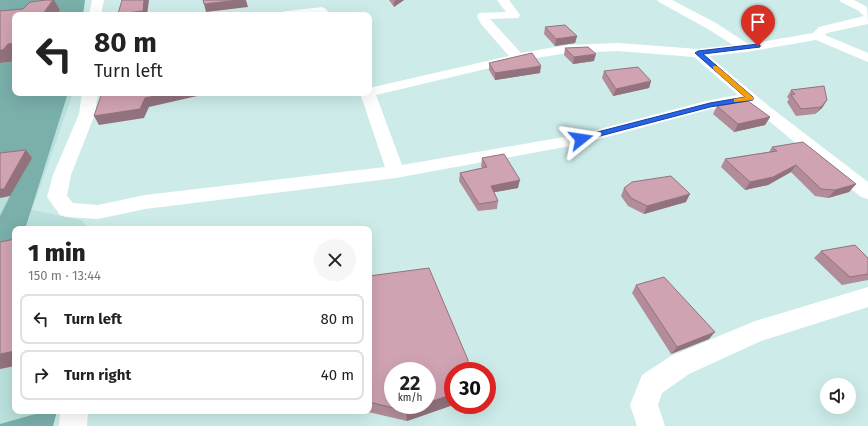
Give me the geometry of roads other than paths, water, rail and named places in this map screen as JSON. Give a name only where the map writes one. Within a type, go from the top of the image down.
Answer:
[{"type":"street","points":[[96,12],[98,0]]},
{"type":"street","points":[[503,0],[514,15],[483,16],[485,21],[518,58]]},
{"type":"street","points":[[663,0],[712,26],[746,48]]},
{"type":"street","points":[[845,0],[863,9],[868,14]]},
{"type":"street","points":[[817,36],[823,30],[865,21],[868,19]]},
{"type":"street","points":[[372,92],[518,58],[567,49],[618,47],[698,53],[746,48],[817,36],[868,58]]},
{"type":"street","points":[[698,53],[788,130],[830,161],[868,192]]},
{"type":"street","points":[[90,96],[87,114],[62,175],[57,196],[66,210],[97,220],[145,202],[396,172],[581,139],[710,105],[750,98]]},
{"type":"street","points":[[369,96],[396,172]]},
{"type":"street","points":[[651,426],[644,405],[652,384],[680,365],[755,332],[868,297]]},
{"type":"street","points":[[72,426],[74,414]]}]
